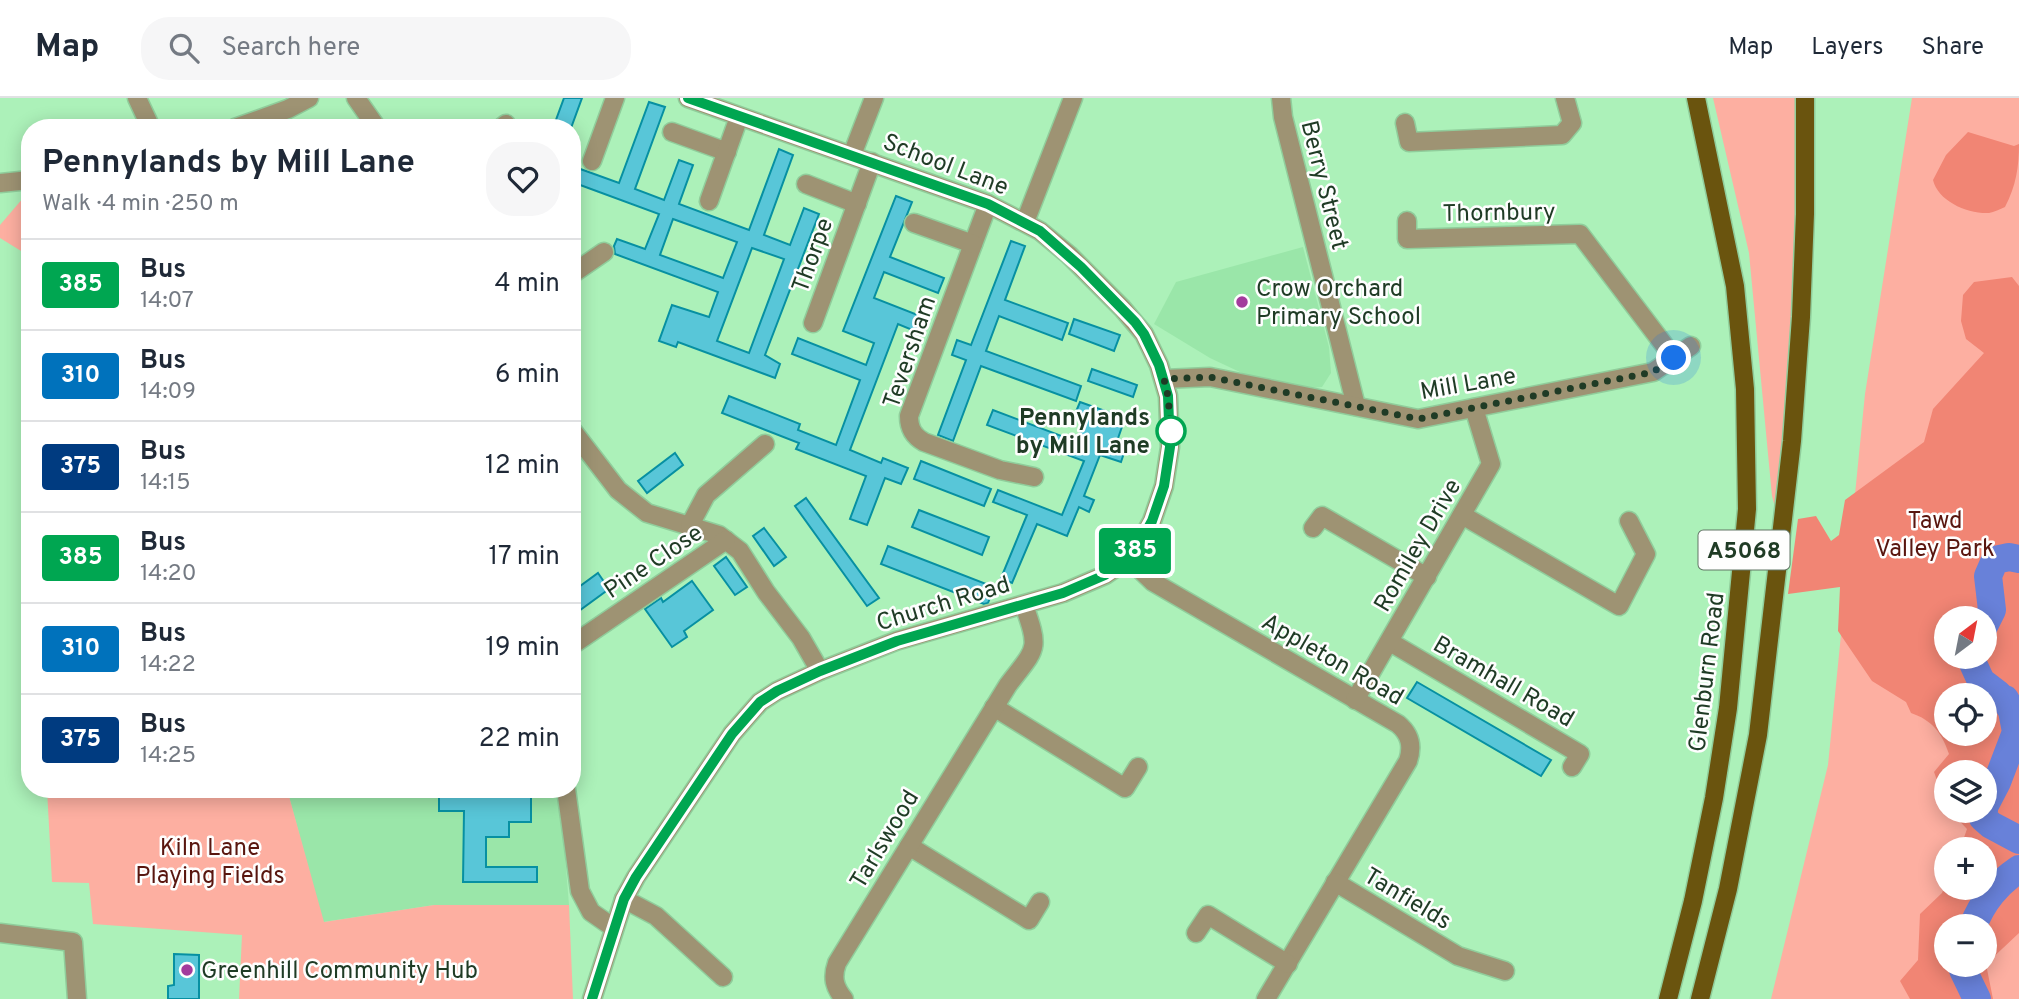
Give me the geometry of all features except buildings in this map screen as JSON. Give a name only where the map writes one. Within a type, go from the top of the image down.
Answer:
[{"type":"main road","name":"Glenburn Road","points":[[1668,999],[1693,901],[1716,785],[1728,708],[1747,509],[1745,389],[1735,286],[1696,98]]},
{"type":"main road","name":"A5068","points":[[1700,999],[1728,889],[1758,735],[1792,441],[1805,214],[1805,98]]},
{"type":"street","points":[[137,98],[147,119]]},
{"type":"street","points":[[260,119],[309,98]]},
{"type":"street","points":[[356,98],[371,119]]},
{"type":"street","points":[[592,161],[615,98]]},
{"type":"street","name":"School Lane","points":[[688,98],[988,204],[1025,222],[1063,249],[1135,322],[1152,348],[1164,379]]},
{"type":"street","points":[[852,155],[874,98]]},
{"type":"street","points":[[1025,222],[1073,98]]},
{"type":"street","name":"Berry Street","points":[[1281,98],[1283,117],[1356,406]]},
{"type":"street","points":[[1405,123],[1409,142],[1562,135],[1572,123],[1565,98]]},
{"type":"street","points":[[709,201],[739,117]]},
{"type":"street","points":[[672,132],[727,152]]},
{"type":"street","name":"Thorpe","points":[[813,323],[872,162]]},
{"type":"street","points":[[0,183],[21,181]]},
{"type":"street","name":"Thorpe","points":[[806,184],[857,204]]},
{"type":"street","name":"Teversham","points":[[988,204],[909,416],[909,423],[913,433],[923,442],[1000,470],[1034,477]]},
{"type":"street","name":"Thornbury","points":[[1407,221],[1407,239],[1580,234],[1674,358]]},
{"type":"street","points":[[914,223],[973,244]]},
{"type":"street","points":[[581,268],[604,252]]},
{"type":"street","name":"Mill Lane","points":[[1164,379],[1210,377],[1418,419],[1653,372],[1691,346]]},
{"type":"street","name":"Church Road","points":[[592,999],[624,899],[652,851],[724,744],[747,716],[777,691],[897,641],[1063,593],[1105,575],[1128,558],[1145,536],[1164,486],[1171,423],[1164,379]]},
{"type":"street","name":"Romiley Drive","points":[[1355,700],[1491,464],[1474,408]]},
{"type":"street","points":[[581,442],[618,490],[647,513],[719,535],[740,551],[766,592],[789,620],[820,671]]},
{"type":"street","points":[[690,525],[706,495],[765,444]]},
{"type":"street","points":[[1462,515],[1619,607],[1646,554],[1629,520]]},
{"type":"street","points":[[1313,528],[1322,516],[1427,577]]},
{"type":"street","name":"Pine Close","points":[[581,639],[726,540]]},
{"type":"street","name":"Appleton Road","points":[[1128,558],[1153,582],[1405,730],[1409,736],[1411,753],[1380,810],[1335,882]]},
{"type":"street","name":"Tarlswood","points":[[844,999],[834,978],[837,963],[994,707],[1034,650],[1034,635],[1024,604]]},
{"type":"street","name":"Bramhall Road","points":[[1390,642],[1580,754],[1572,767]]},
{"type":"street","points":[[994,707],[1125,788],[1138,767]]},
{"type":"street","points":[[567,798],[580,891],[590,912],[614,928]]},
{"type":"street","points":[[909,846],[1029,920],[1040,902]]},
{"type":"street","name":"Tanfields","points":[[1266,999],[1335,882],[1458,956],[1505,971]]},
{"type":"street","points":[[624,899],[656,916],[723,977]]},
{"type":"street","points":[[1196,933],[1208,915],[1288,964]]},
{"type":"street","points":[[0,933],[74,942],[77,999]]},
{"type":"shaded area","name":"Crow Orchard Primary School","points":[[1303,247],[1329,347],[1331,373],[1322,387],[1259,381],[1210,358],[1154,324],[1176,282]]},
{"type":"shaded area","points":[[289,798],[559,798],[569,905],[434,905],[323,922]]},
{"type":"green space","points":[[1713,98],[1796,98],[1797,204],[1793,355],[1777,515],[1772,496],[1749,253]]},
{"type":"green space","name":"Tawd Valley Park","points":[[1912,98],[2019,98],[2019,999],[1771,999],[1828,765],[1865,394]]},
{"type":"green space","points":[[1968,132],[2014,146],[2019,144],[2012,192],[2005,207],[1991,213],[1980,213],[1955,205],[1941,194],[1933,180],[1946,155]]},
{"type":"green space","points":[[21,200],[21,251],[0,238],[0,225]]},
{"type":"green space","points":[[2012,277],[2019,286],[2019,933],[1997,954],[1997,914],[1934,914],[1934,977],[1989,977],[1993,999],[1910,999],[1900,981],[1918,960],[1920,914],[1935,900],[1997,900],[1997,837],[1964,837],[1967,829],[1961,823],[1997,823],[1997,760],[1944,760],[1949,754],[1946,746],[1997,746],[1997,683],[1934,683],[1934,727],[1911,713],[1906,702],[1872,681],[1838,631],[1840,587],[1788,594],[1798,519],[1816,516],[1831,541],[1839,535],[1845,500],[1924,442],[1933,409],[1984,353],[1966,339],[1961,321],[1963,295],[1974,282]]},
{"type":"green space","name":"Kiln Lane Playing Fields","points":[[47,798],[290,798],[324,922],[434,905],[569,905],[573,999],[239,999],[242,935],[93,924],[89,883],[52,882]]},
{"type":"waterway","points":[[1992,606],[1988,576],[1995,560],[2009,557],[2019,559]]},
{"type":"waterway","points":[[1976,669],[1981,681],[1998,694]]},
{"type":"waterway","points":[[1997,782],[2016,732],[2012,711],[2005,699]]},
{"type":"waterway","points":[[1989,823],[2019,840]]},
{"type":"waterway","points":[[1979,914],[1992,894],[2019,869]]},
{"type":"waterway","points":[[1966,977],[1977,999]]},
{"type":"bus line","name":"385","points":[[592,999],[624,899],[636,877],[695,786],[732,734],[760,702],[820,671],[897,641],[1063,593],[1105,575],[1128,558],[1145,536],[1164,486],[1170,447],[1168,396],[1159,365],[1144,334],[1081,267],[1040,231],[988,204],[688,98]]},
{"type":"place","name":"Crow Orchard Primary School","points":[[1242,302]]},
{"type":"place","name":"Pennylands by Mill Lane","points":[[1171,431]]},
{"type":"place","name":"Greenhill Community Hub","points":[[187,970]]},
{"type":"route","points":[[1171,431],[1164,379],[1210,377],[1418,419],[1653,372],[1674,358]]}]
